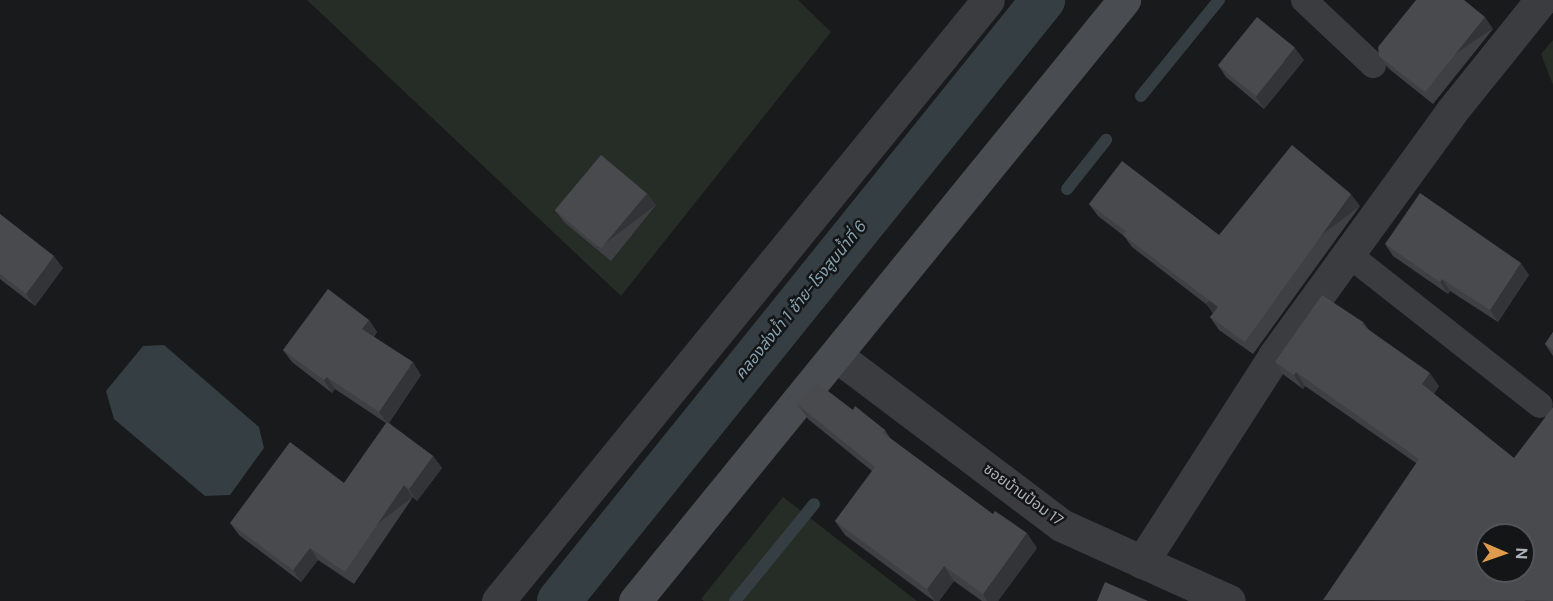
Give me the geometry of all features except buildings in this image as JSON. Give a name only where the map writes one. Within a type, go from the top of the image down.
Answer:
[{"type":"main road","points":[[635,601],[837,356],[1124,0]]},
{"type":"street","points":[[498,601],[987,0]]},
{"type":"street","points":[[1142,562],[1274,356],[1451,112],[1541,0]]},
{"type":"street","name":"ซอยบ้านป้อม 17","points":[[837,356],[1060,525],[1142,562],[1193,593],[1229,601]]},
{"type":"lane","points":[[1304,0],[1373,65]]},
{"type":"lane","points":[[1348,254],[1540,405]]},
{"type":"shaded area","points":[[307,0],[798,0],[831,32],[621,296]]},
{"type":"shaded area","points":[[1553,40],[1553,85],[1541,54]]},
{"type":"shaded area","points":[[164,345],[259,427],[264,448],[230,495],[205,496],[114,419],[106,391],[143,346]]},
{"type":"shaded area","points":[[783,497],[917,601],[704,601],[701,599]]},
{"type":"waterway","name":"คลองส่งน้ำ 1 ซ้าย-โรงสูบน้ำที่ 6","points":[[559,601],[1043,0]]},
{"type":"waterway","points":[[1141,96],[1219,0]]},
{"type":"waterway","points":[[1067,189],[1106,140]]},
{"type":"waterway","points":[[735,601],[814,504]]}]
